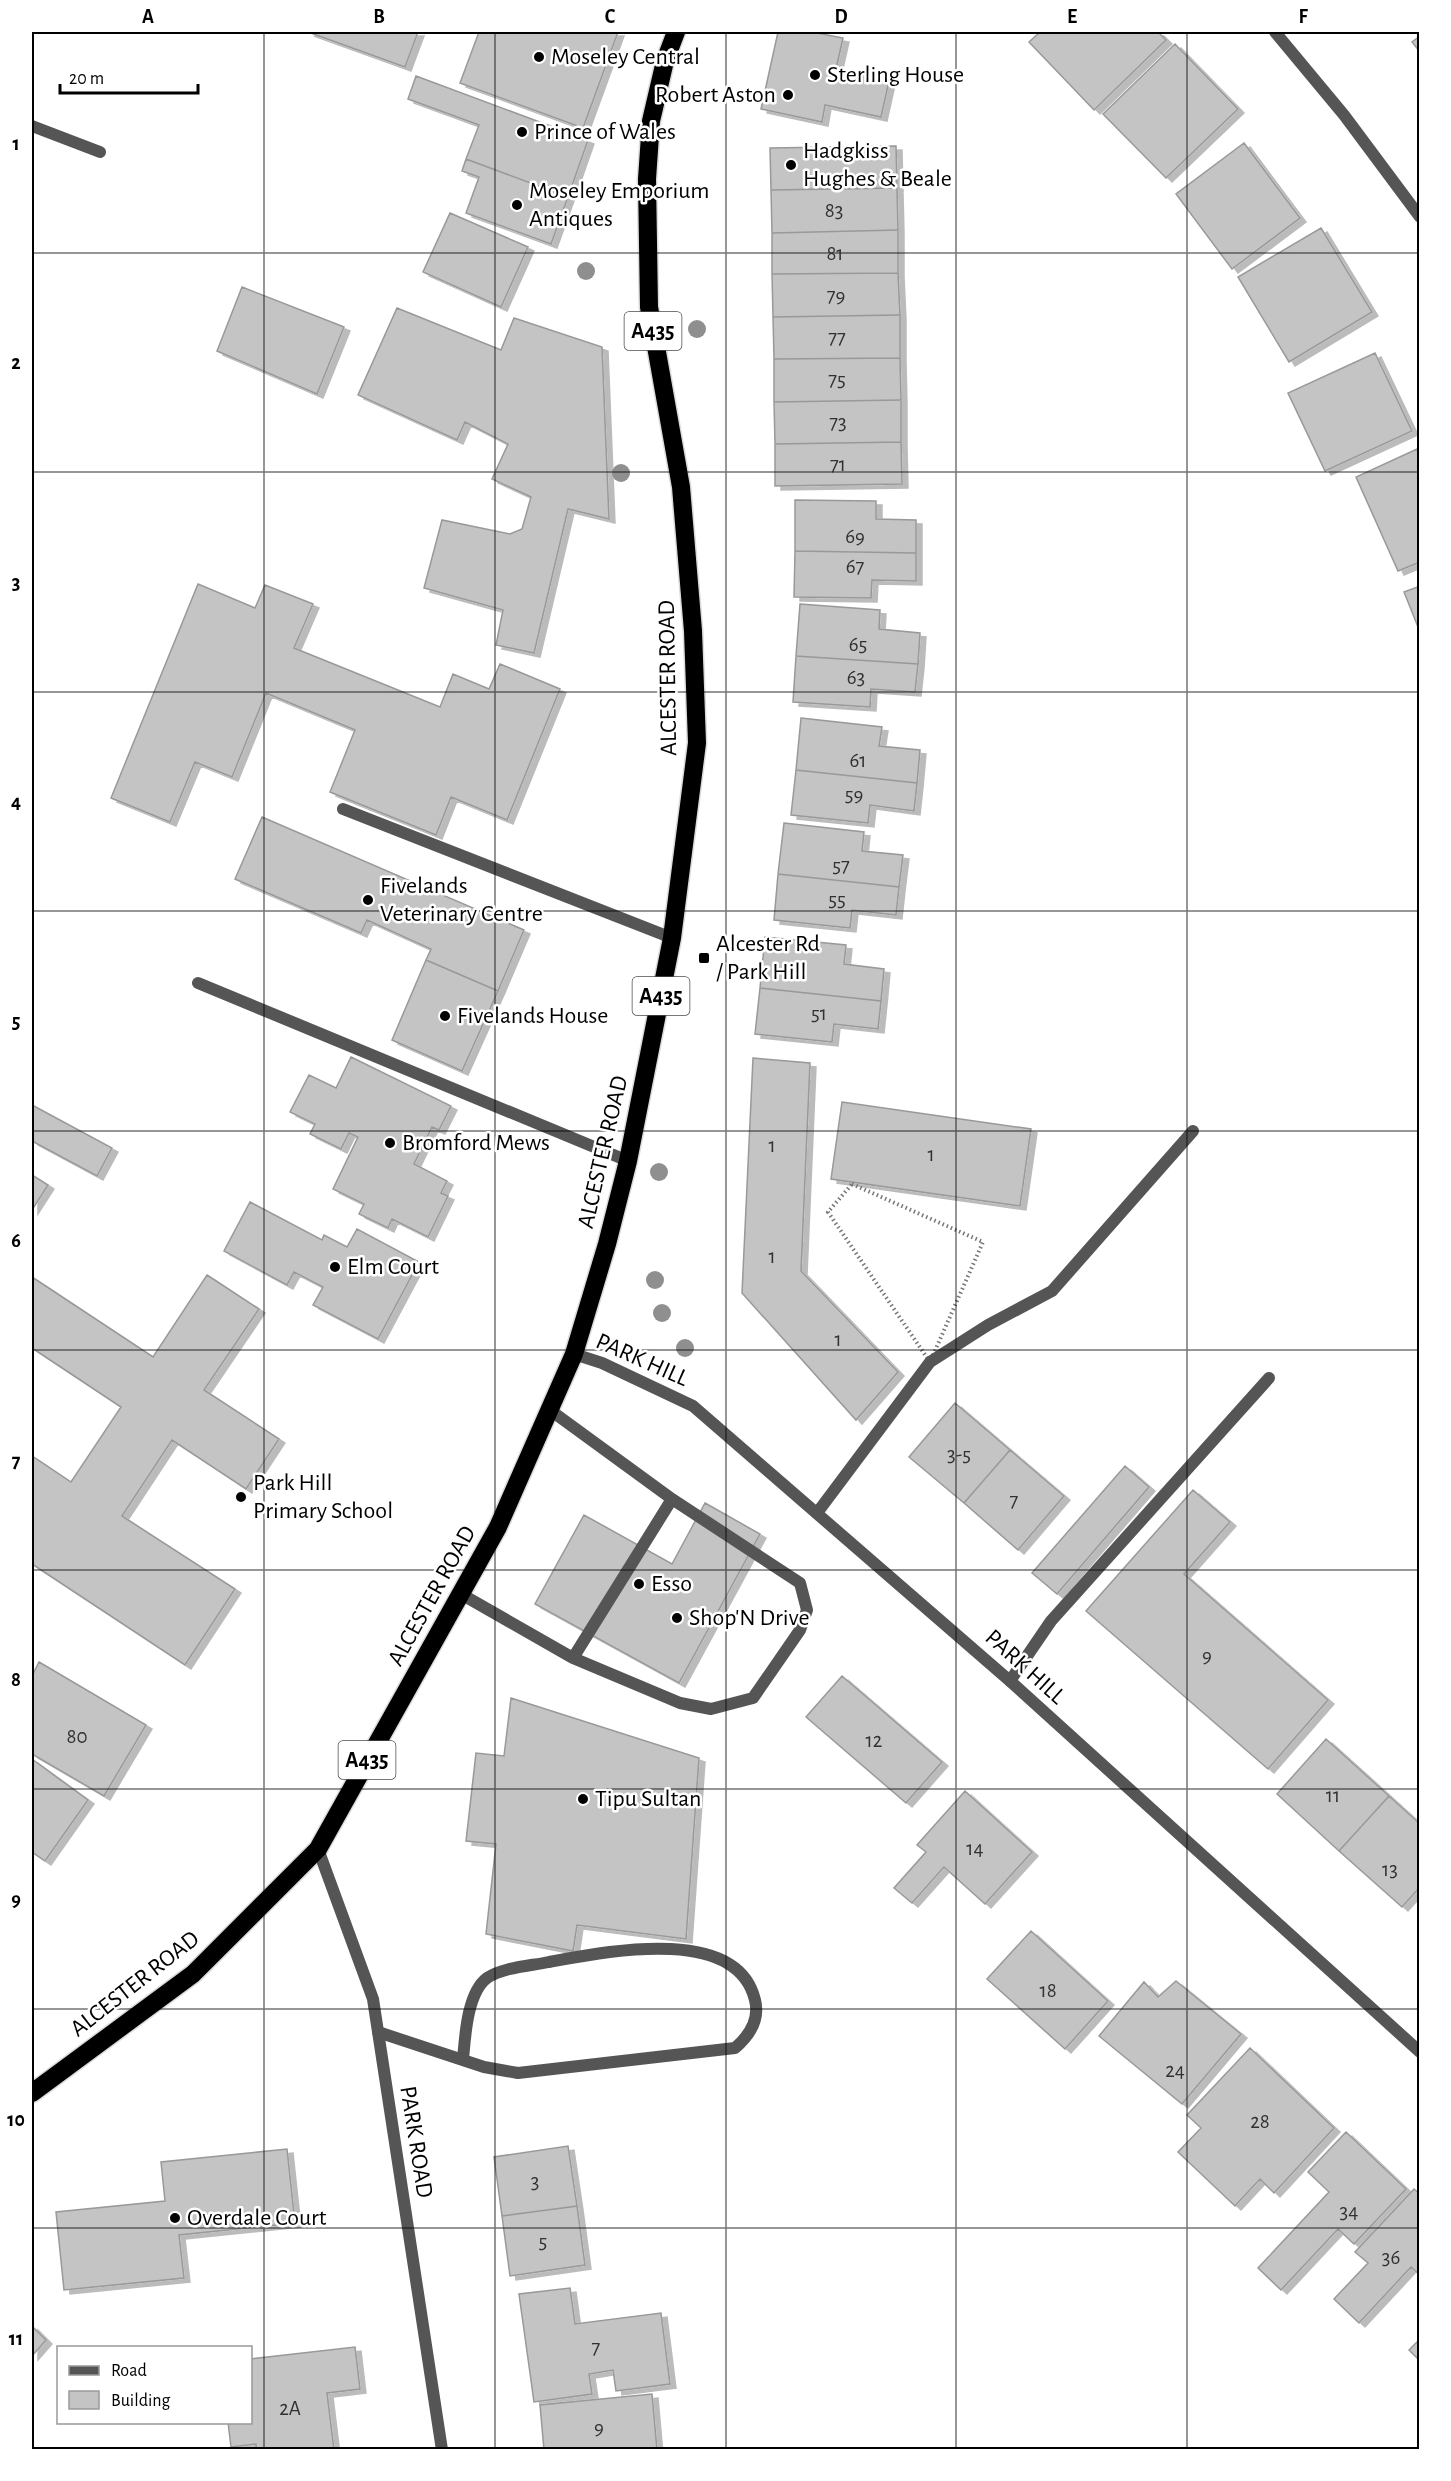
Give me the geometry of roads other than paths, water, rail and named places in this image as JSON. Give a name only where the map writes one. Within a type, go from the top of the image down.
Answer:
[{"type":"highway","name":"ALCESTER ROAD","points":[[32,2093],[193,1974],[318,1849],[498,1527],[574,1353],[607,1244],[628,1161],[672,938],[697,743],[694,642],[681,487],[649,307],[647,179],[651,121],[665,61],[676,32]]},
{"type":"street","points":[[1275,32],[1344,115],[1419,217]]},
{"type":"street","points":[[32,126],[100,152]]},
{"type":"street","points":[[343,809],[672,938]]},
{"type":"street","points":[[198,983],[628,1161]]},
{"type":"street","points":[[817,1513],[930,1362],[988,1325],[1052,1291],[1193,1131]]},
{"type":"street","name":"PARK HILL","points":[[574,1353],[693,1406],[1010,1681],[1419,2052]]},
{"type":"street","points":[[1010,1681],[1051,1621],[1269,1378]]},
{"type":"street","points":[[461,1594],[573,1658],[680,1703],[711,1709],[753,1698],[800,1630],[807,1610],[800,1582],[672,1498],[550,1410]]},
{"type":"street","points":[[573,1658],[672,1498]]},
{"type":"street","name":"PARK ROAD","points":[[318,1849],[373,1999],[442,2450]]},
{"type":"street","points":[[378,2032],[463,2060],[501,2071],[518,2073],[735,2048],[752,2030],[756,2003],[751,1986],[740,1972],[730,1964],[700,1953],[663,1949],[629,1949],[504,1971],[487,1979],[477,1991],[466,2023],[463,2060]]},
{"type":"place","name":"Moseley Central","points":[[539,57]]},
{"type":"place","name":"Sterling House","points":[[815,75]]},
{"type":"place","name":"Robert Aston","points":[[788,95]]},
{"type":"place","name":"Prince of Wales","points":[[522,132]]},
{"type":"place","name":"Hadgkiss Hughes & Beale","points":[[791,165]]},
{"type":"place","name":"Moseley Emporium Antiques","points":[[517,205]]},
{"type":"place","name":"Fivelands Veterinary Centre","points":[[368,900]]},
{"type":"place","name":"Alcester Rd / Park Hill","points":[[704,958]]},
{"type":"place","name":"Fivelands House","points":[[445,1016]]},
{"type":"place","name":"Bromford Mews","points":[[390,1143]]},
{"type":"place","name":"Elm Court","points":[[335,1267]]},
{"type":"place","name":"Park Hill Primary School","points":[[241,1497]]},
{"type":"place","name":"Esso","points":[[639,1584]]},
{"type":"place","name":"Shop'N Drive","points":[[677,1618]]},
{"type":"place","name":"Tipu Sultan","points":[[583,1799]]},
{"type":"place","name":"Overdale Court","points":[[175,2218]]}]
